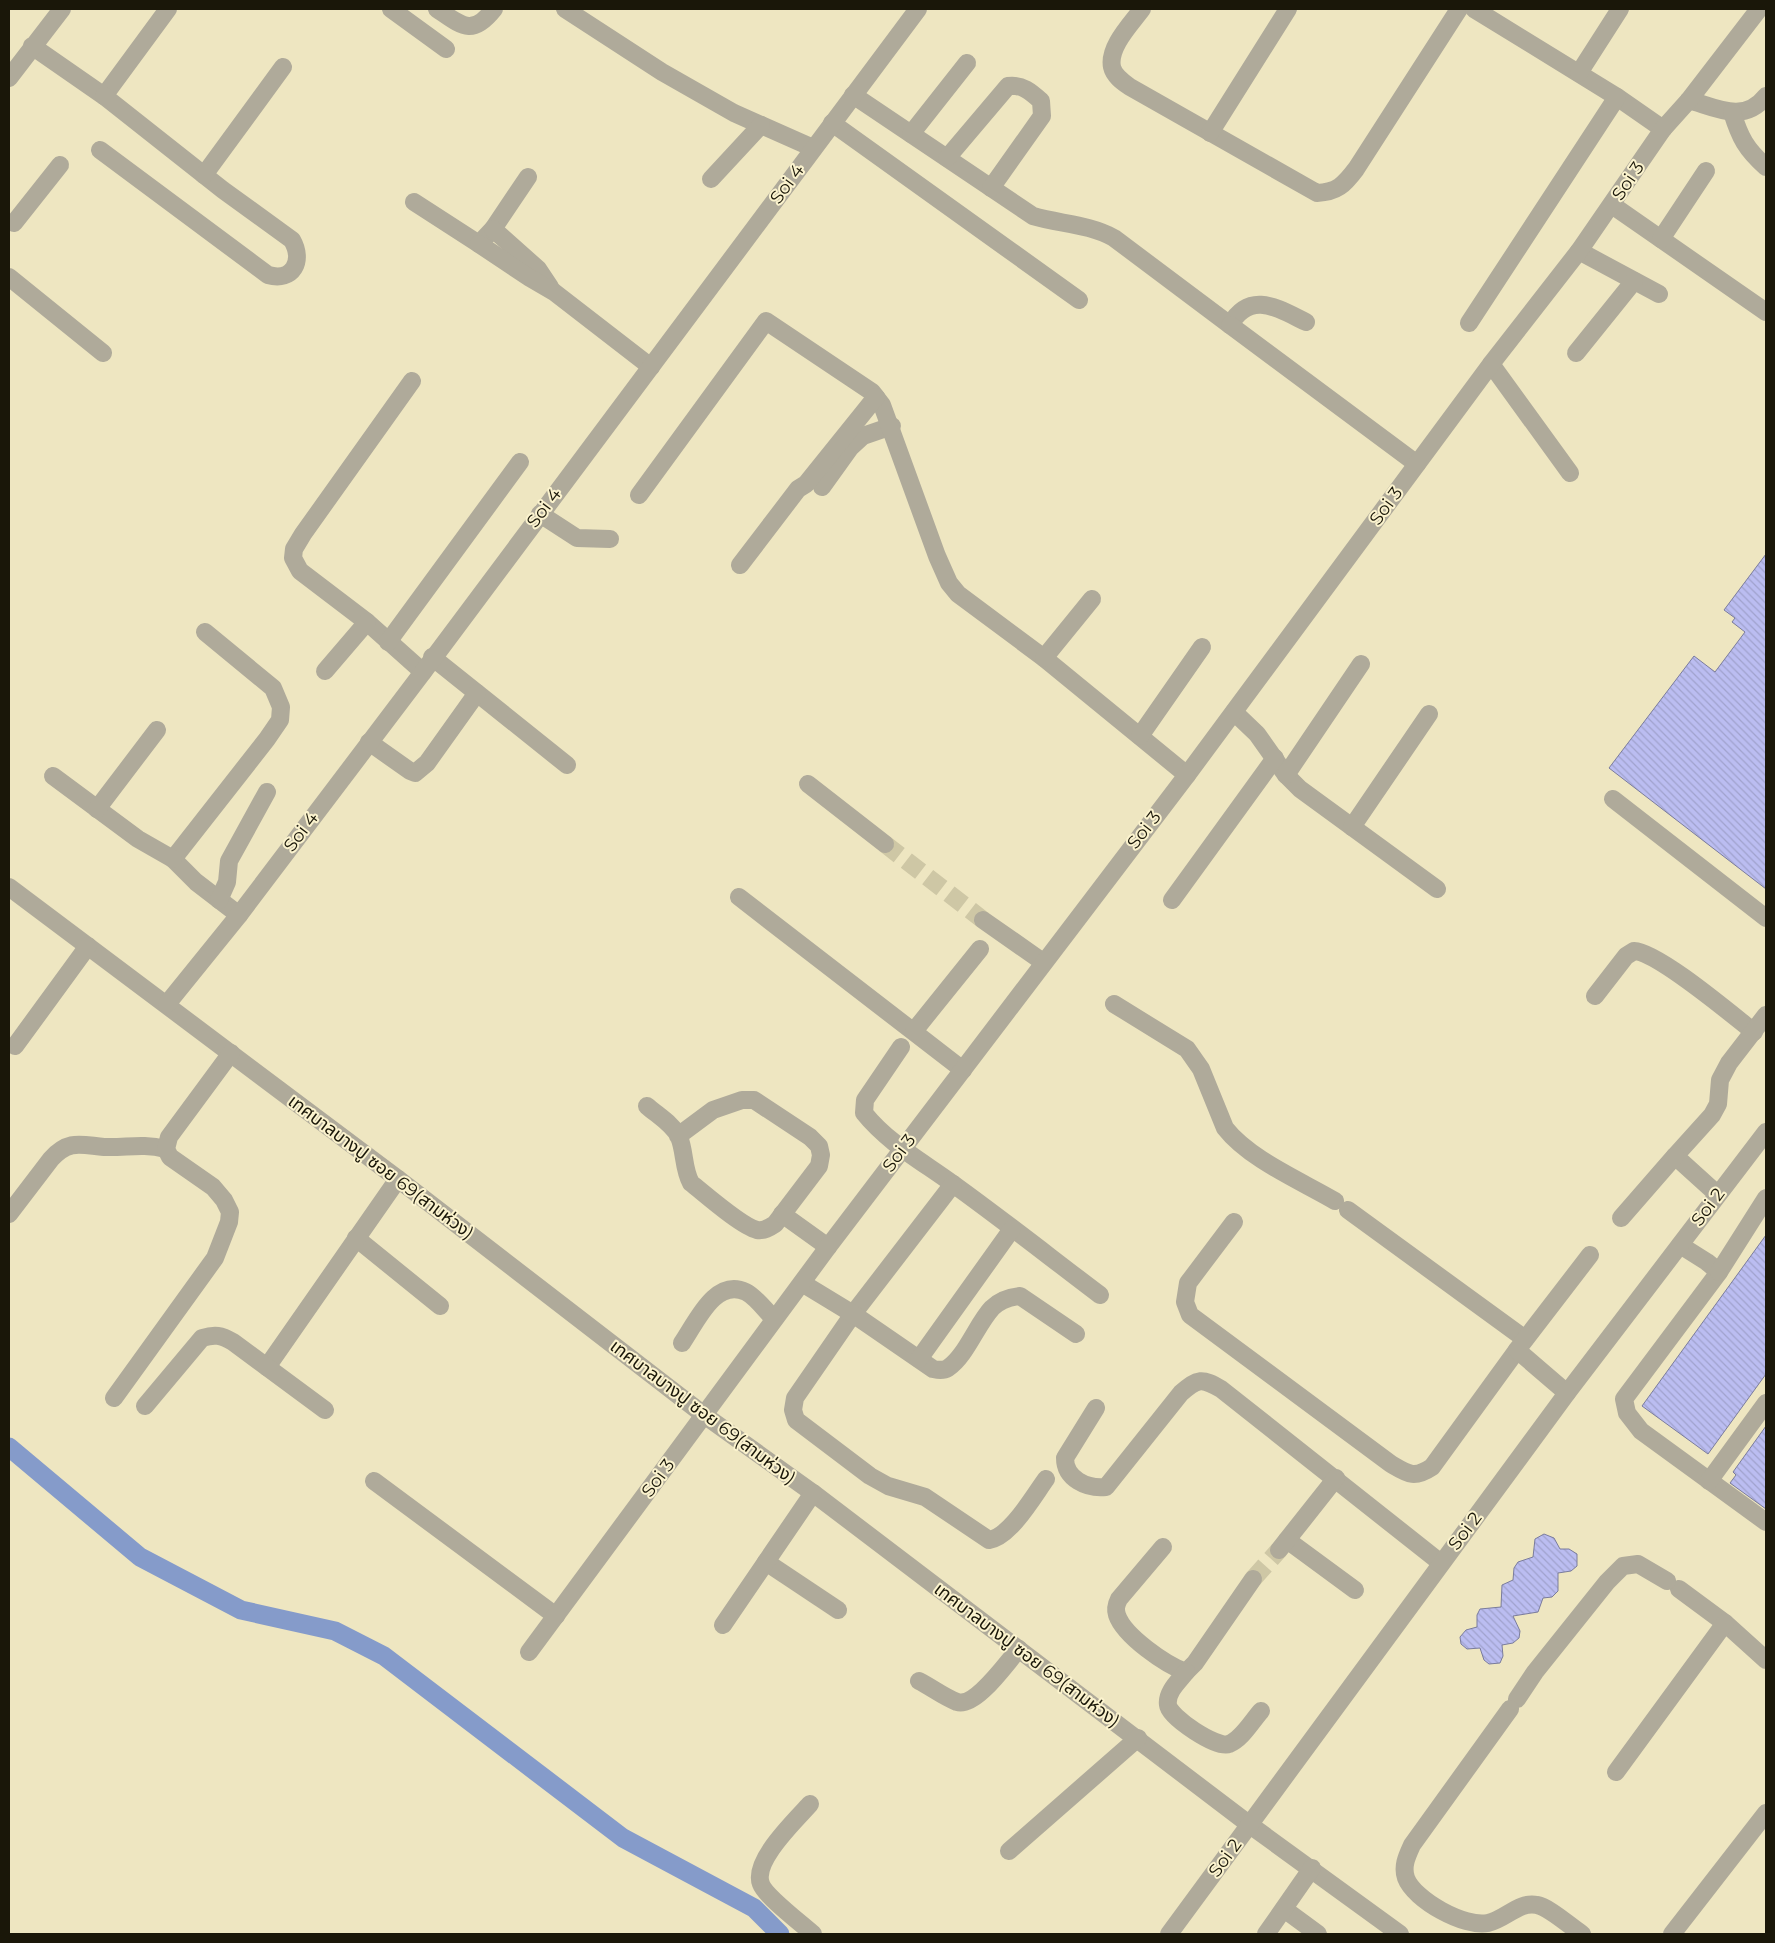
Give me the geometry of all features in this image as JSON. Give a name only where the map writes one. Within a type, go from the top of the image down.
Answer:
[{"type":"street","points":[[9,78],[62,9]]},
{"type":"street","points":[[104,96],[168,9]]},
{"type":"street","points":[[391,9],[446,49]]},
{"type":"street","points":[[437,9],[465,27],[474,28],[484,21],[494,9]]},
{"type":"street","points":[[565,9],[662,72],[734,113],[813,148]]},
{"type":"street","name":"Soi 4","points":[[167,1004],[239,915],[651,367],[917,9]]},
{"type":"street","points":[[1142,9],[1112,53],[1112,67],[1116,76],[1130,87],[1317,193],[1330,192],[1342,188],[1460,9]]},
{"type":"street","points":[[1210,133],[1288,9]]},
{"type":"street","points":[[1474,9],[1617,97],[1663,129]]},
{"type":"street","points":[[1579,73],[1620,9]]},
{"type":"street","name":"Soi 3","points":[[529,1652],[828,1247],[1187,775],[1491,364],[1580,251],[1663,129],[1689,100],[1759,9]]},
{"type":"street","points":[[32,46],[104,96],[204,175],[292,240],[298,250],[298,260],[291,271],[285,276],[276,277],[268,275],[100,150]]},
{"type":"street","points":[[911,134],[967,63]]},
{"type":"street","points":[[204,175],[283,67]]},
{"type":"street","points":[[947,158],[1008,86],[1018,85],[1032,93],[1041,102],[1042,116],[991,188]]},
{"type":"street","points":[[853,95],[1033,216],[1055,223],[1101,230],[1108,234],[1417,464]]},
{"type":"street","points":[[1689,100],[1732,112],[1748,111],[1758,106],[1766,96]]},
{"type":"street","points":[[1469,322],[1617,97]]},
{"type":"street","points":[[1732,112],[1740,138],[1752,155],[1766,166]]},
{"type":"street","points":[[832,123],[1079,300]]},
{"type":"street","points":[[711,179],[761,125]]},
{"type":"street","points":[[11,224],[60,164]]},
{"type":"street","points":[[1661,239],[1706,171]]},
{"type":"street","points":[[479,244],[493,229],[528,177]]},
{"type":"street","points":[[414,202],[554,292],[651,367]]},
{"type":"street","points":[[1612,205],[1766,312]]},
{"type":"street","points":[[493,229],[538,269],[554,292]]},
{"type":"street","points":[[1580,251],[1659,294]]},
{"type":"street","points":[[9,277],[103,353]]},
{"type":"street","points":[[1576,354],[1634,281]]},
{"type":"street","points":[[1230,325],[1238,312],[1254,305],[1271,305],[1306,322]]},
{"type":"street","points":[[639,495],[766,321],[876,396],[892,426],[937,556],[949,583],[958,594],[1044,658],[1187,775]]},
{"type":"street","points":[[1491,364],[1570,473]]},
{"type":"street","points":[[412,381],[294,549],[293,558],[300,571],[367,622],[388,642],[477,693],[567,765]]},
{"type":"street","points":[[740,565],[798,489],[806,484],[876,396]]},
{"type":"street","points":[[822,487],[856,442],[863,436],[892,426]]},
{"type":"street","points":[[388,642],[520,462]]},
{"type":"street","points":[[540,514],[577,538],[610,539]]},
{"type":"street","points":[[1044,658],[1092,599]]},
{"type":"street","points":[[325,671],[367,622]]},
{"type":"street","points":[[173,859],[280,720],[280,707],[273,688],[205,632]]},
{"type":"street","points":[[1140,736],[1202,647]]},
{"type":"street","points":[[1286,775],[1361,664]]},
{"type":"street","points":[[369,742],[415,773],[428,763],[477,693]]},
{"type":"street","points":[[1234,712],[1258,734],[1286,775],[1300,789],[1437,889]]},
{"type":"street","points":[[1352,827],[1429,714]]},
{"type":"street","points":[[97,809],[157,730]]},
{"type":"street","points":[[1172,900],[1275,758]]},
{"type":"street","points":[[53,776],[138,838],[173,859],[196,882],[239,915]]},
{"type":"street","points":[[808,784],[885,844]]},
{"type":"street","points":[[219,900],[227,882],[229,861],[268,792]]},
{"type":"street","points":[[1613,799],[1766,918]]},
{"type":"street","name":"เทศบาลบางปู ซอย 69(สามห่วง)","points":[[9,887],[398,1179],[704,1415],[812,1493],[1019,1648],[1250,1825],[1312,1868],[1400,1934]]},
{"type":"street","points":[[739,897],[914,1030],[963,1070]]},
{"type":"street","points":[[983,920],[1043,962]]},
{"type":"street","points":[[15,1046],[88,946]]},
{"type":"street","points":[[914,1030],[980,948]]},
{"type":"street","points":[[1595,996],[1626,956],[1634,950],[1643,951],[1754,1032]]},
{"type":"street","points":[[1114,1004],[1187,1049],[1196,1059],[1225,1128],[1232,1138],[1258,1156],[1341,1205],[1521,1345],[1567,1393]]},
{"type":"street","points":[[1621,1218],[1712,1115],[1718,1104],[1720,1080],[1729,1063],[1766,1016]]},
{"type":"street","points":[[901,1047],[865,1100],[864,1113],[873,1124],[902,1149],[953,1184],[1100,1295]]},
{"type":"street","points":[[114,1398],[215,1258],[229,1222],[230,1212],[224,1200],[213,1187],[170,1157],[166,1149],[170,1136],[231,1053]]},
{"type":"street","points":[[647,1106],[672,1127],[678,1136],[686,1175],[691,1183],[731,1214],[757,1230],[768,1229],[775,1224],[819,1166],[822,1155],[819,1146],[810,1137],[754,1100],[742,1100],[713,1110],[678,1136]]},
{"type":"street","name":"Soi 2","points":[[1169,1934],[1567,1393],[1766,1132]]},
{"type":"street","points":[[9,1214],[51,1159],[58,1152],[72,1145],[84,1143],[105,1147],[147,1144],[166,1149]]},
{"type":"street","points":[[1676,1156],[1718,1194]]},
{"type":"street","points":[[267,1367],[398,1179]]},
{"type":"street","points":[[953,1184],[853,1314],[795,1398],[793,1410],[796,1420],[870,1476],[888,1486],[925,1497],[989,1540],[997,1539],[1009,1529],[1046,1479]]},
{"type":"street","points":[[1766,1198],[1719,1272],[1624,1399],[1627,1413],[1641,1431],[1766,1522]]},
{"type":"street","points":[[782,1214],[828,1247]]},
{"type":"street","points":[[1234,1222],[1188,1283],[1185,1302],[1190,1315],[1390,1464],[1410,1474],[1422,1474],[1432,1468],[1521,1345],[1590,1255]]},
{"type":"street","points":[[919,1359],[1012,1228]]},
{"type":"street","points":[[356,1238],[440,1306]]},
{"type":"street","points":[[1680,1244],[1719,1272]]},
{"type":"street","points":[[802,1283],[853,1314],[933,1369],[948,1369],[992,1307],[1009,1297],[1020,1296],[1076,1334]]},
{"type":"street","points":[[682,1343],[714,1296],[723,1290],[730,1289],[746,1292],[774,1319]]},
{"type":"street","points":[[145,1406],[202,1338],[213,1335],[223,1336],[325,1410]]},
{"type":"street","points":[[1096,1408],[1065,1458],[1065,1467],[1068,1473],[1086,1486],[1106,1486],[1181,1393],[1193,1383],[1205,1380],[1221,1389],[1336,1478],[1441,1563]]},
{"type":"street","points":[[1709,1481],[1766,1403]]},
{"type":"street","points":[[1336,1478],[1283,1545],[1355,1590]]},
{"type":"street","points":[[374,1481],[556,1616]]},
{"type":"street","points":[[723,1625],[812,1493]]},
{"type":"street","points":[[1163,1547],[1119,1599],[1115,1608],[1117,1617],[1125,1628],[1161,1660],[1186,1672]]},
{"type":"street","points":[[766,1562],[838,1610]]},
{"type":"street","points":[[1582,1934],[1539,1905],[1525,1904],[1489,1923],[1472,1924],[1448,1916],[1411,1888],[1406,1877],[1404,1864],[1412,1845],[1571,1627],[1607,1582],[1623,1566],[1638,1564],[1673,1585],[1725,1623],[1766,1660]]},
{"type":"street","points":[[1254,1579],[1169,1694],[1167,1705],[1172,1714],[1210,1741],[1221,1745],[1229,1744],[1238,1737],[1261,1711]]},
{"type":"street","points":[[1616,1772],[1725,1623]]},
{"type":"street","points":[[919,1681],[958,1702],[969,1702],[981,1692],[1019,1648]]},
{"type":"street","points":[[1009,1851],[1138,1738]]},
{"type":"street","points":[[810,1804],[767,1854],[761,1870],[760,1883],[768,1894],[813,1934]]},
{"type":"street","points":[[1672,1934],[1766,1813]]},
{"type":"street","points":[[1266,1934],[1312,1868]]},
{"type":"street","points":[[1284,1909],[1318,1934]]},
{"type":"building","points":[[1766,554],[1766,889],[1609,768],[1694,656],[1715,672],[1745,632],[1732,622],[1735,618],[1724,610]]},
{"type":"building","points":[[1766,1235],[1766,1374],[1708,1454],[1642,1406]]},
{"type":"building","points":[[1766,1426],[1766,1509],[1730,1483],[1736,1475],[1733,1472]]},
{"type":"building","points":[[1544,1534],[1554,1538],[1560,1549],[1569,1549],[1577,1554],[1577,1566],[1571,1571],[1558,1573],[1558,1591],[1552,1597],[1543,1598],[1538,1612],[1513,1616],[1520,1631],[1519,1638],[1513,1643],[1502,1645],[1503,1656],[1500,1663],[1489,1664],[1484,1660],[1480,1648],[1467,1649],[1461,1644],[1460,1637],[1466,1630],[1477,1627],[1477,1615],[1480,1609],[1501,1607],[1502,1585],[1513,1580],[1514,1568],[1518,1562],[1533,1557],[1535,1539]]},
{"type":"waterway","points":[[9,1447],[140,1557],[241,1610],[335,1631],[384,1656],[623,1838],[754,1908],[780,1934]]},
{"type":"tunnel","points":[[885,844],[983,920]]},
{"type":"tunnel","points":[[1253,1579],[1279,1550]]}]
